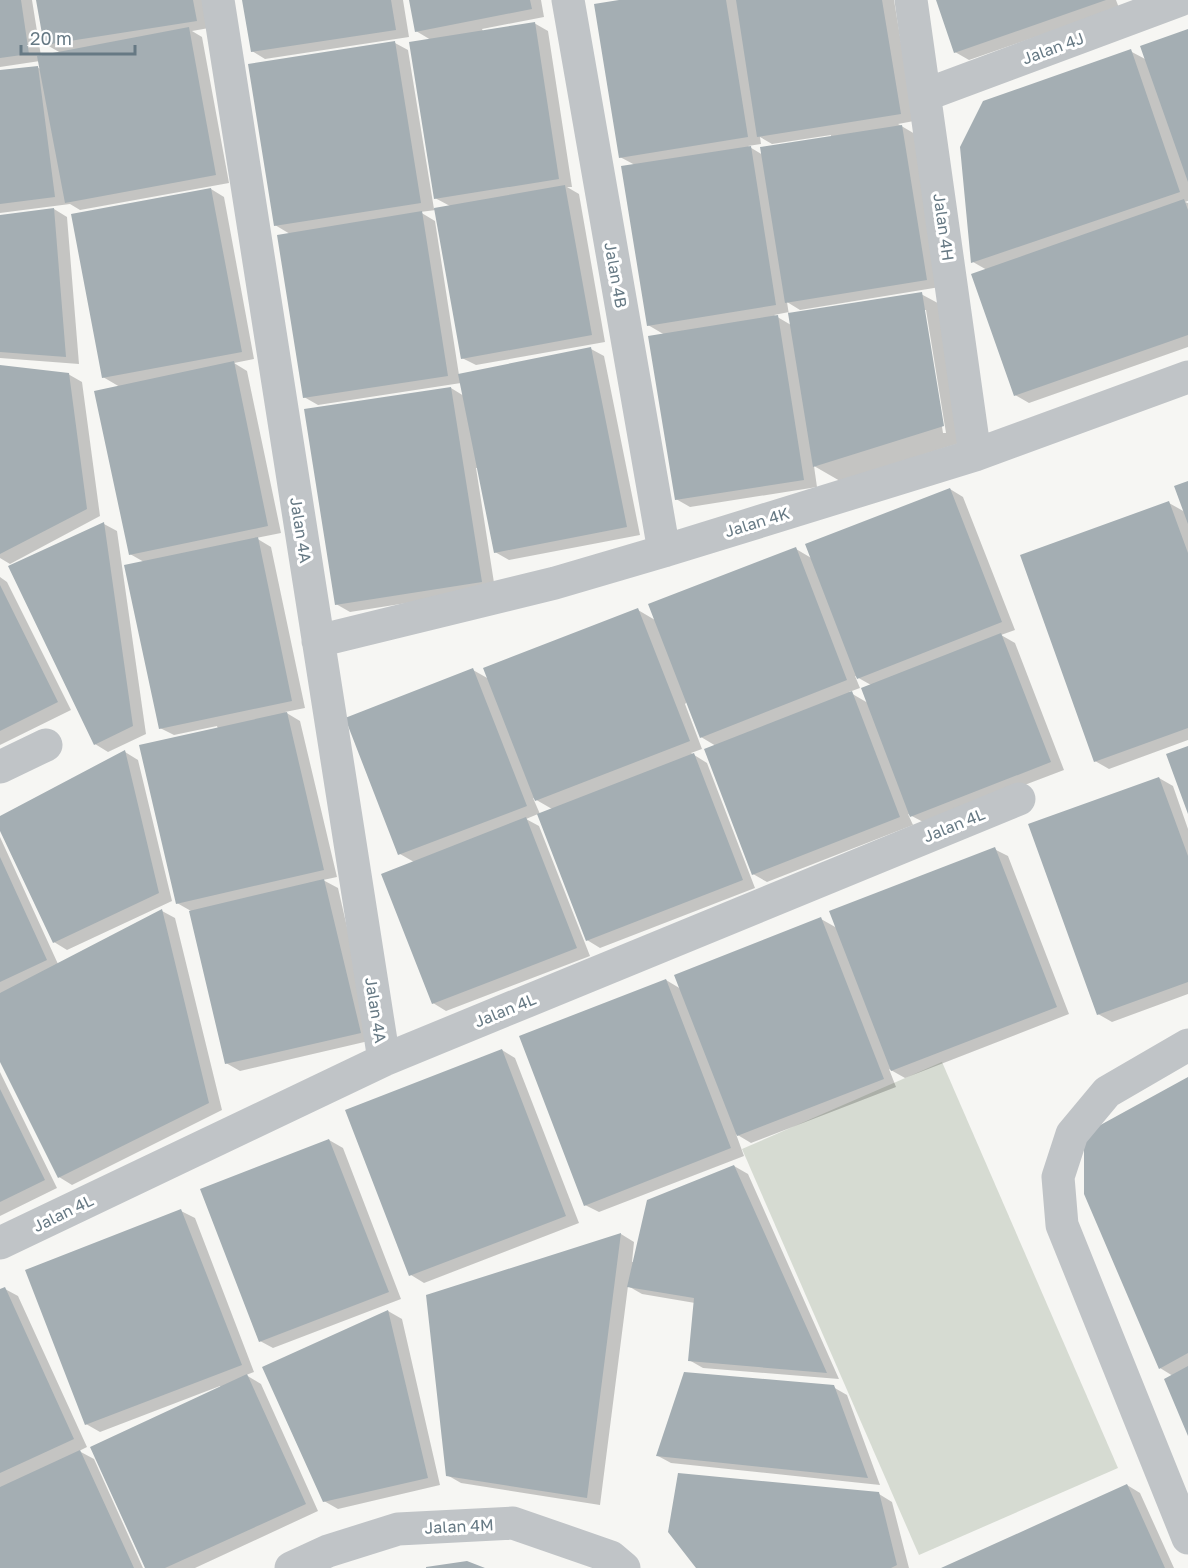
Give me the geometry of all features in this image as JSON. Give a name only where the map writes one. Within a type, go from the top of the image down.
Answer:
[{"type":"street","name":"Jalan 4A","points":[[218,0],[384,1060]]},
{"type":"street","name":"Jalan 4B","points":[[568,0],[664,550]]},
{"type":"street","name":"Jalan 4H","points":[[911,0],[975,455]]},
{"type":"street","name":"Jalan 4J","points":[[926,95],[1180,0]]},
{"type":"street","name":"Jalan 4K","points":[[318,641],[555,583],[664,550],[975,455],[1188,377]]},
{"type":"street","points":[[0,767],[46,745]]},
{"type":"street","name":"Jalan 4L","points":[[0,1243],[384,1060],[1019,798]]},
{"type":"street","points":[[1188,1045],[1107,1092],[1072,1134],[1058,1177],[1062,1225],[1188,1538]]},
{"type":"street","name":"Jalan 4M","points":[[291,1568],[328,1551],[398,1529],[513,1523],[611,1557],[624,1568]]},
{"type":"shaded area","points":[[942,1062],[1118,1468],[919,1555],[742,1149]]},
{"type":"building","points":[[0,0],[21,0],[29,54],[0,58]]},
{"type":"building","points":[[36,0],[193,0],[197,21],[44,45]]},
{"type":"building","points":[[242,0],[391,0],[396,30],[251,52]]},
{"type":"building","points":[[409,0],[530,0],[532,9],[415,32]]},
{"type":"building","points":[[619,0],[726,0],[748,137],[619,158],[594,4]]},
{"type":"building","points":[[736,0],[882,0],[901,114],[757,137]]},
{"type":"building","points":[[936,0],[1106,0],[954,53]]},
{"type":"building","points":[[535,22],[559,179],[434,199],[409,42]]},
{"type":"building","points":[[189,27],[216,175],[65,203],[37,56]]},
{"type":"building","points":[[1188,29],[1188,182],[1140,46]]},
{"type":"building","points":[[395,41],[421,203],[274,226],[248,64]]},
{"type":"building","points":[[1131,49],[1180,192],[971,263],[960,147],[983,101]]},
{"type":"building","points":[[38,66],[55,197],[0,204],[0,70]]},
{"type":"building","points":[[902,125],[927,280],[785,303],[760,147]]},
{"type":"building","points":[[751,146],[776,305],[647,326],[621,166]]},
{"type":"building","points":[[565,185],[592,335],[461,359],[434,208]]},
{"type":"building","points":[[211,188],[242,352],[102,378],[71,214]]},
{"type":"building","points":[[1184,199],[1188,210],[1188,335],[1014,396],[971,274]]},
{"type":"building","points":[[54,208],[66,357],[0,352],[0,215]]},
{"type":"building","points":[[422,211],[448,376],[303,398],[277,235]]},
{"type":"building","points":[[922,292],[944,426],[813,467],[788,313]]},
{"type":"building","points":[[778,315],[804,480],[675,500],[648,336]]},
{"type":"building","points":[[591,347],[627,527],[494,553],[458,374]]},
{"type":"building","points":[[234,361],[268,526],[129,555],[94,391]]},
{"type":"building","points":[[0,365],[69,373],[87,509],[0,554]]},
{"type":"building","points":[[451,387],[482,582],[335,605],[304,409]]},
{"type":"building","points":[[1188,481],[1188,524],[1174,486]]},
{"type":"building","points":[[950,488],[1002,622],[857,679],[805,544]]},
{"type":"building","points":[[1169,501],[1188,553],[1188,728],[1094,762],[1020,555]]},
{"type":"building","points":[[104,522],[133,726],[94,745],[8,566]]},
{"type":"building","points":[[258,537],[292,701],[159,729],[124,565]]},
{"type":"building","points":[[796,547],[847,680],[700,738],[648,604]]},
{"type":"building","points":[[0,585],[58,702],[0,731]]},
{"type":"building","points":[[638,608],[690,741],[535,801],[483,668]]},
{"type":"building","points":[[1001,633],[1051,762],[910,817],[861,688]]},
{"type":"building","points":[[473,668],[527,806],[398,855],[345,718]]},
{"type":"building","points":[[852,691],[900,817],[752,875],[704,749]]},
{"type":"building","points":[[287,712],[324,870],[176,904],[139,745]]},
{"type":"building","points":[[1188,746],[1188,814],[1166,754]]},
{"type":"building","points":[[125,750],[159,893],[53,943],[0,831],[0,816]]},
{"type":"building","points":[[694,753],[743,880],[586,941],[537,814]]},
{"type":"building","points":[[1159,777],[1188,856],[1188,982],[1097,1015],[1028,824]]},
{"type":"building","points":[[526,817],[577,948],[432,1004],[381,874]]},
{"type":"building","points":[[995,847],[1057,1007],[891,1071],[829,911]]},
{"type":"building","points":[[0,857],[47,960],[0,982]]},
{"type":"building","points":[[324,879],[361,1033],[225,1064],[189,911]]},
{"type":"building","points":[[162,909],[209,1103],[58,1178],[0,1062],[0,993]]},
{"type":"building","points":[[821,917],[884,1079],[737,1136],[674,975]]},
{"type":"building","points":[[666,979],[731,1148],[584,1206],[519,1036]]},
{"type":"building","points":[[502,1049],[566,1216],[409,1276],[345,1110]]},
{"type":"building","points":[[1188,1077],[1188,1353],[1159,1369],[1084,1194],[1084,1134]]},
{"type":"building","points":[[0,1089],[45,1180],[0,1202]]},
{"type":"building","points":[[329,1139],[389,1292],[259,1342],[200,1189]]},
{"type":"building","points":[[734,1165],[827,1373],[688,1361],[694,1298],[627,1287],[647,1200]]},
{"type":"building","points":[[181,1209],[242,1365],[85,1425],[25,1270]]},
{"type":"building","points":[[621,1233],[587,1498],[446,1476],[426,1295]]},
{"type":"building","points":[[5,1287],[74,1439],[0,1473],[0,1289]]},
{"type":"building","points":[[388,1310],[428,1478],[323,1502],[262,1367]]},
{"type":"building","points":[[1188,1366],[1188,1436],[1164,1379]]},
{"type":"building","points":[[684,1372],[834,1385],[868,1478],[656,1456]]},
{"type":"building","points":[[247,1374],[306,1504],[165,1568],[145,1568],[90,1447]]},
{"type":"building","points":[[80,1450],[134,1568],[0,1568],[0,1487]]},
{"type":"building","points":[[678,1473],[879,1492],[897,1565],[891,1568],[696,1568],[668,1532]]},
{"type":"building","points":[[1127,1484],[1165,1568],[941,1568]]},
{"type":"building","points":[[467,1561],[485,1568],[426,1568],[426,1567]]}]
